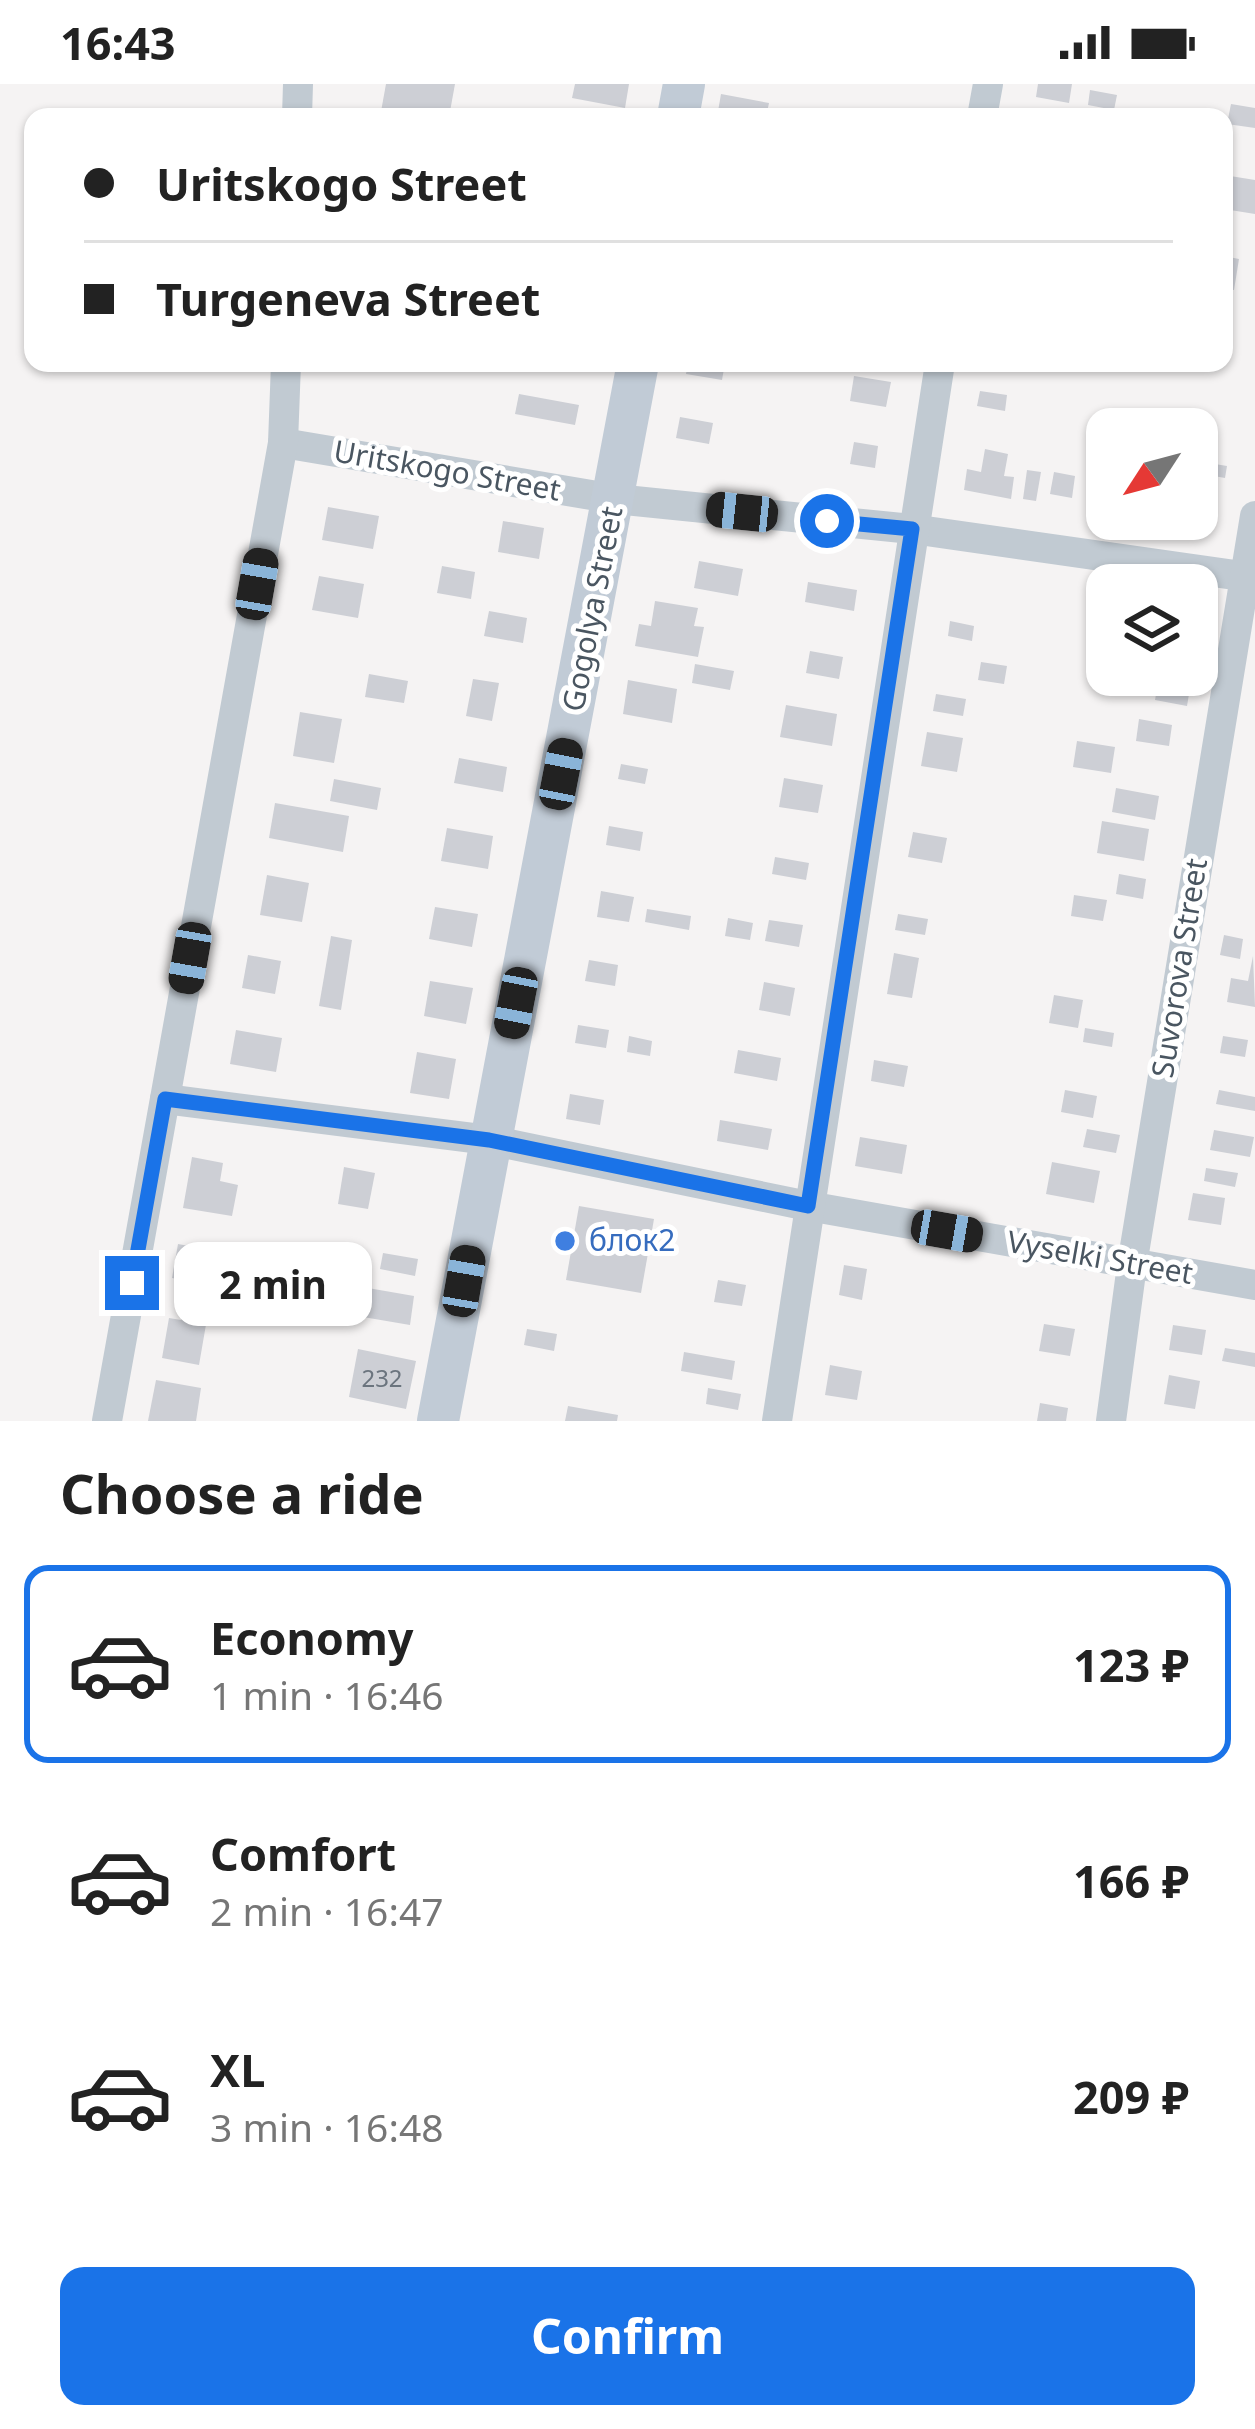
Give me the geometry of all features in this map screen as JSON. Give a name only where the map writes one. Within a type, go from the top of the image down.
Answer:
[{"type":"main road","name":"Gogolya Street","points":[[438,1421],[636,372]]},
{"type":"street","points":[[107,1421],[283,443],[286,372]]},
{"type":"street","points":[[776,1421],[938,372]]},
{"type":"street","name":"Uritskogo Street","points":[[283,443],[615,500],[912,529],[1250,577]]},
{"type":"street","name":"Suvorova Street","points":[[1111,1421],[1132,1264],[1250,577],[1255,516]]},
{"type":"street","name":"Vyselki Street","points":[[165,1099],[489,1140],[808,1206],[1255,1285]]},
{"type":"building","points":[[386,84],[455,84],[451,108],[382,108]]},
{"type":"building","points":[[575,84],[629,84],[625,108],[572,98]]},
{"type":"building","points":[[1038,84],[1072,84],[1069,103],[1036,97]]},
{"type":"building","points":[[1090,90],[1117,95],[1114,108],[1088,105]]},
{"type":"building","points":[[721,94],[769,103],[768,108],[719,108]]},
{"type":"building","points":[[1231,104],[1255,108],[1255,128],[1233,125]]},
{"type":"building","points":[[1233,176],[1255,180],[1255,214],[1233,210]]},
{"type":"building","points":[[1233,258],[1239,259],[1233,290]]},
{"type":"building","points":[[686,372],[723,372],[722,380]]},
{"type":"building","points":[[854,376],[891,382],[886,407],[850,401]]},
{"type":"building","points":[[980,391],[1007,395],[1005,411],[977,406]]},
{"type":"building","points":[[519,394],[579,405],[575,425],[515,414]]},
{"type":"building","points":[[680,417],[713,423],[709,444],[676,438]]},
{"type":"building","points":[[854,442],[878,446],[875,468],[850,464]]},
{"type":"building","points":[[985,449],[1008,454],[1004,476],[1014,477],[1011,499],[964,490],[967,469],[981,472]]},
{"type":"building","points":[[1218,464],[1227,466],[1225,478],[1218,477]]},
{"type":"building","points":[[1027,470],[1041,472],[1036,501],[1023,499]]},
{"type":"building","points":[[1054,472],[1075,476],[1072,498],[1050,494]]},
{"type":"building","points":[[328,507],[379,516],[373,549],[322,540]]},
{"type":"building","points":[[503,521],[544,528],[539,559],[498,552]]},
{"type":"building","points":[[699,561],[743,569],[738,596],[694,588]]},
{"type":"building","points":[[442,566],[475,572],[471,599],[437,593]]},
{"type":"building","points":[[319,576],[364,584],[358,618],[312,610]]},
{"type":"building","points":[[808,582],[857,590],[854,611],[805,602]]},
{"type":"building","points":[[655,601],[698,608],[694,626],[704,627],[698,657],[635,646],[639,624],[651,626]]},
{"type":"building","points":[[489,611],[527,618],[523,643],[484,636]]},
{"type":"building","points":[[950,621],[974,626],[972,641],[948,636]]},
{"type":"building","points":[[810,651],[843,657],[839,679],[806,673]]},
{"type":"building","points":[[981,662],[1007,666],[1004,684],[978,680]]},
{"type":"building","points":[[695,664],[734,671],[730,690],[692,683]]},
{"type":"building","points":[[369,674],[408,681],[404,703],[365,697]]},
{"type":"building","points":[[473,679],[499,683],[492,721],[466,716]]},
{"type":"building","points":[[628,680],[677,689],[672,723],[623,714]]},
{"type":"building","points":[[936,694],[966,699],[963,716],[933,711]]},
{"type":"building","points":[[1156,696],[1189,696],[1187,706],[1155,700]]},
{"type":"building","points":[[786,705],[837,714],[832,746],[780,737]]},
{"type":"building","points":[[300,712],[342,719],[334,763],[293,756]]},
{"type":"building","points":[[1139,719],[1172,725],[1169,746],[1136,741]]},
{"type":"building","points":[[927,732],[963,738],[957,772],[921,766]]},
{"type":"building","points":[[1077,741],[1115,747],[1111,773],[1073,767]]},
{"type":"building","points":[[459,758],[507,767],[503,792],[454,783]]},
{"type":"building","points":[[621,764],[648,769],[645,784],[618,779]]},
{"type":"building","points":[[784,778],[823,785],[818,813],[779,807]]},
{"type":"building","points":[[334,779],[381,788],[377,810],[330,801]]},
{"type":"building","points":[[1116,788],[1159,796],[1155,820],[1112,812]]},
{"type":"building","points":[[275,803],[349,816],[343,852],[269,838]]},
{"type":"building","points":[[1102,821],[1149,829],[1144,861],[1097,853]]},
{"type":"building","points":[[609,826],[643,832],[640,851],[606,845]]},
{"type":"building","points":[[447,828],[493,836],[488,869],[441,861]]},
{"type":"building","points":[[913,832],[947,838],[942,863],[908,857]]},
{"type":"building","points":[[775,857],[809,863],[806,880],[772,874]]},
{"type":"building","points":[[1119,874],[1146,879],[1143,899],[1116,894]]},
{"type":"building","points":[[267,875],[309,883],[302,922],[260,915]]},
{"type":"building","points":[[601,891],[634,897],[629,922],[597,917]]},
{"type":"building","points":[[1074,895],[1107,900],[1103,921],[1071,916]]},
{"type":"building","points":[[435,907],[478,914],[472,947],[429,939]]},
{"type":"building","points":[[647,909],[691,916],[689,930],[645,922]]},
{"type":"building","points":[[898,914],[928,919],[925,935],[895,930]]},
{"type":"building","points":[[728,918],[753,923],[750,940],[725,936]]},
{"type":"building","points":[[769,920],[803,925],[799,947],[765,941]]},
{"type":"building","points":[[1224,935],[1243,939],[1240,959],[1220,955]]},
{"type":"building","points":[[331,936],[352,940],[341,1010],[319,1006]]},
{"type":"building","points":[[894,953],[919,958],[912,998],[887,994]]},
{"type":"building","points":[[248,955],[281,961],[275,994],[242,988]]},
{"type":"building","points":[[1253,956],[1255,1007],[1227,1002],[1231,978],[1248,981]]},
{"type":"building","points":[[589,960],[618,965],[615,986],[585,981]]},
{"type":"building","points":[[430,981],[473,988],[466,1024],[424,1016]]},
{"type":"building","points":[[764,982],[795,988],[790,1016],[759,1010]]},
{"type":"building","points":[[1054,995],[1083,1000],[1078,1028],[1049,1023]]},
{"type":"building","points":[[578,1025],[609,1030],[606,1048],[575,1043]]},
{"type":"building","points":[[1085,1028],[1114,1033],[1112,1047],[1083,1042]]},
{"type":"building","points":[[236,1030],[282,1038],[276,1072],[230,1064]]},
{"type":"building","points":[[629,1036],[652,1041],[650,1056],[627,1052]]},
{"type":"building","points":[[1223,1036],[1248,1040],[1245,1057],[1220,1053]]},
{"type":"building","points":[[738,1050],[781,1058],[777,1081],[734,1073]]},
{"type":"building","points":[[417,1052],[456,1059],[449,1099],[410,1093]]},
{"type":"building","points":[[874,1060],[908,1066],[904,1087],[871,1081]]},
{"type":"building","points":[[1065,1090],[1097,1096],[1093,1118],[1061,1112]]},
{"type":"building","points":[[1219,1090],[1255,1097],[1255,1111],[1216,1104]]},
{"type":"building","points":[[570,1094],[604,1100],[600,1125],[566,1119]]},
{"type":"building","points":[[720,1120],[772,1129],[768,1150],[717,1141]]},
{"type":"building","points":[[1087,1129],[1120,1135],[1116,1153],[1083,1147]]},
{"type":"building","points":[[1214,1130],[1254,1137],[1250,1157],[1210,1150]]},
{"type":"building","points":[[860,1137],[907,1145],[902,1174],[855,1166]]},
{"type":"building","points":[[192,1157],[223,1163],[220,1181],[238,1185],[232,1216],[183,1208]]},
{"type":"building","points":[[1052,1162],[1100,1171],[1094,1203],[1046,1194]]},
{"type":"building","points":[[344,1167],[375,1173],[368,1209],[338,1204]]},
{"type":"building","points":[[1206,1168],[1238,1173],[1235,1187],[1204,1181]]},
{"type":"building","points":[[1193,1193],[1225,1198],[1221,1225],[1188,1220]]},
{"type":"building","points":[[579,1206],[654,1219],[641,1293],[566,1280]]},
{"type":"building","points":[[178,1244],[216,1251],[210,1285],[172,1278]]},
{"type":"building","points":[[383,1253],[418,1259],[415,1276],[380,1269]]},
{"type":"building","points":[[844,1265],[867,1269],[862,1300],[839,1295]]},
{"type":"building","points":[[718,1280],[746,1285],[742,1306],[714,1302]]},
{"type":"building","points":[[368,1288],[414,1296],[410,1325],[363,1317]]},
{"type":"building","points":[[183,1309],[208,1313],[199,1365],[162,1358],[169,1318],[181,1320]]},
{"type":"building","points":[[1044,1324],[1075,1329],[1070,1356],[1039,1351]]},
{"type":"building","points":[[1173,1325],[1206,1330],[1202,1355],[1169,1350]]},
{"type":"building","points":[[527,1329],[557,1334],[554,1351],[524,1345]]},
{"type":"building","points":[[1225,1348],[1255,1353],[1255,1367],[1222,1361]]},
{"type":"building","points":[[358,1349],[416,1361],[406,1409],[349,1397]]},
{"type":"building","points":[[684,1352],[735,1361],[732,1380],[681,1371]]},
{"type":"building","points":[[830,1365],[862,1371],[857,1400],[825,1395]]},
{"type":"building","points":[[1169,1375],[1200,1381],[1195,1409],[1164,1404]]},
{"type":"building","points":[[156,1380],[201,1388],[196,1421],[148,1421]]},
{"type":"building","points":[[708,1388],[741,1394],[738,1410],[706,1404]]},
{"type":"building","points":[[1040,1403],[1068,1408],[1066,1421],[1037,1421]]},
{"type":"building","points":[[568,1406],[618,1415],[617,1421],[565,1421]]},
{"type":"place","name":"блок2","points":[[565,1241]]},
{"type":"route","points":[[132,1283],[165,1099],[489,1140],[808,1206],[912,529],[827,521]]}]
